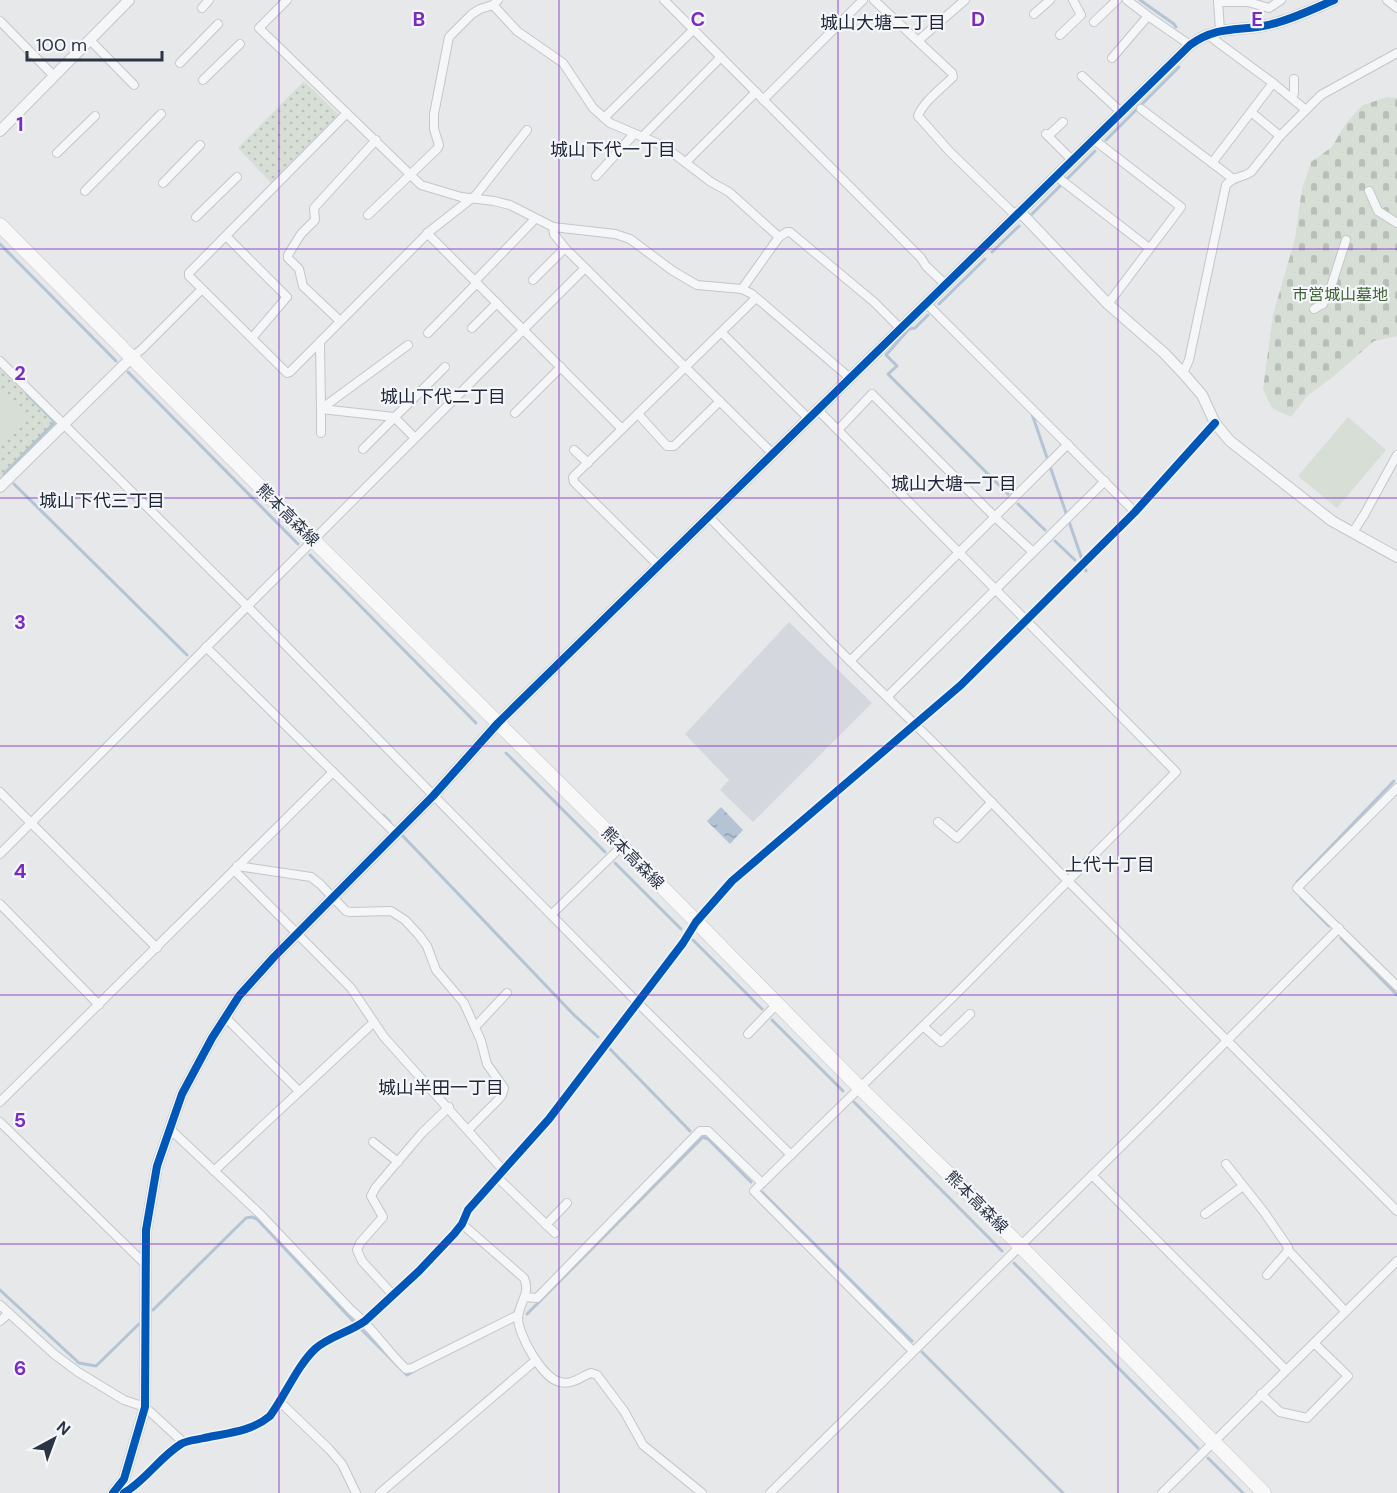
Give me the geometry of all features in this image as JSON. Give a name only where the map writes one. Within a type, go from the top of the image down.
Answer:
[{"type":"main road","name":"熊本高森線","points":[[0,225],[622,846],[859,1087],[1020,1245],[1264,1493]]},
{"type":"street","points":[[0,131],[129,0]]},
{"type":"street","points":[[202,8],[209,0]]},
{"type":"street","points":[[287,0],[259,28],[421,185],[472,199],[494,201],[510,206],[553,227],[615,234],[630,239],[673,271],[697,285],[742,289],[756,298],[850,378]]},
{"type":"street","points":[[664,0],[945,284]]},
{"type":"street","points":[[763,100],[863,0]]},
{"type":"street","points":[[874,0],[952,73],[953,77],[925,105],[918,116],[959,160],[1011,211],[1024,216],[1108,304],[1164,353],[1202,395],[1215,423],[1230,441],[1332,521],[1395,552]]},
{"type":"street","points":[[919,40],[965,0]]},
{"type":"street","points":[[1034,14],[1050,0]]},
{"type":"street","points":[[1060,35],[1081,15],[1073,0]]},
{"type":"street","points":[[1094,22],[1117,0]]},
{"type":"street","points":[[1128,0],[1190,45]]},
{"type":"street","points":[[1281,0],[1269,8],[1248,2],[1218,1],[1216,41],[1306,110]]},
{"type":"street","points":[[113,1493],[124,1479],[145,1407],[146,1230],[155,1177],[182,1094],[239,996],[296,934],[433,796],[498,723],[1017,214],[1060,180],[1072,160],[1121,112],[1136,105],[1190,45],[1215,33],[1273,24],[1334,0]]},
{"type":"street","points":[[1387,0],[1397,9]]},
{"type":"street","points":[[368,215],[438,149],[434,114],[449,37],[472,14],[496,2],[517,31],[563,63],[593,108],[610,123],[659,144],[686,162],[711,182],[729,192],[779,237]]},
{"type":"street","points":[[1269,8],[1273,24]]},
{"type":"street","points":[[1112,58],[1148,16]]},
{"type":"street","points":[[0,21],[54,75]]},
{"type":"street","points":[[180,63],[218,24]]},
{"type":"street","points":[[604,118],[694,29]]},
{"type":"street","points":[[90,40],[134,85]]},
{"type":"street","points":[[203,80],[240,44]]},
{"type":"street","points":[[1183,373],[1189,360],[1224,189],[1232,178],[1251,172],[1280,136],[1321,95],[1397,53]]},
{"type":"street","points":[[596,176],[721,57]]},
{"type":"street","points":[[1082,76],[1121,112]]},
{"type":"street","points":[[1292,98],[1294,79]]},
{"type":"street","points":[[1212,163],[1273,83]]},
{"type":"street","points":[[686,162],[756,92]]},
{"type":"street","points":[[1136,105],[1232,178]]},
{"type":"street","points":[[1251,112],[1280,136]]},
{"type":"street","points":[[347,113],[189,273],[189,276],[287,373],[427,233],[445,217],[472,199],[527,130]]},
{"type":"street","points":[[85,191],[161,114]]},
{"type":"street","points":[[57,153],[95,116]]},
{"type":"street","points":[[1063,122],[1047,135],[1072,160]]},
{"type":"street","points":[[1093,139],[1181,207],[1108,304]]},
{"type":"street","points":[[340,321],[303,286],[301,272],[288,258],[288,255],[315,220],[314,208],[376,140]]},
{"type":"street","points":[[163,183],[200,145]]},
{"type":"street","points":[[196,217],[237,177]]},
{"type":"street","points":[[1060,180],[1149,248]]},
{"type":"street","points":[[1369,191],[1378,211],[1397,224]]},
{"type":"street","points":[[428,333],[536,219]]},
{"type":"street","points":[[553,227],[554,234],[565,248],[772,453]]},
{"type":"street","points":[[742,289],[779,237],[787,232],[794,235],[874,302],[900,328]]},
{"type":"street","points":[[427,233],[622,429]]},
{"type":"street","points":[[226,236],[287,297],[252,338]]},
{"type":"street","points":[[1314,309],[1323,304],[1330,290],[1346,240]]},
{"type":"street","points":[[533,280],[565,248]]},
{"type":"street","points":[[0,854],[585,268]]},
{"type":"street","points":[[0,487],[202,289]]},
{"type":"street","points":[[659,566],[574,482],[573,477],[756,298]]},
{"type":"street","points":[[472,328],[497,303]]},
{"type":"street","points":[[926,303],[1135,512]]},
{"type":"street","points":[[722,333],[808,418]]},
{"type":"street","points":[[320,342],[321,433]]},
{"type":"street","points":[[321,409],[408,345]]},
{"type":"street","points":[[0,361],[247,606],[791,1155]]},
{"type":"street","points":[[363,449],[445,367]]},
{"type":"street","points":[[515,412],[561,367]]},
{"type":"street","points":[[838,430],[872,394],[994,517],[1033,552]]},
{"type":"street","points":[[638,414],[667,446],[674,446],[720,401]]},
{"type":"street","points":[[321,409],[394,417],[414,437]]},
{"type":"street","points":[[817,409],[1176,772],[961,990],[754,1191],[913,1351]]},
{"type":"street","points":[[124,1493],[133,1488],[170,1452],[184,1443],[247,1430],[270,1416],[307,1357],[317,1347],[365,1321],[433,1257],[462,1224],[468,1210],[549,1119],[683,943],[696,922],[732,881],[961,685],[1135,512],[1215,423]]},
{"type":"street","points":[[850,661],[1068,444]]},
{"type":"street","points":[[574,450],[588,463]]},
{"type":"street","points":[[1353,532],[1397,455]]},
{"type":"street","points":[[887,697],[1105,481]]},
{"type":"street","points":[[709,517],[1397,1211]]},
{"type":"street","points":[[206,647],[396,834]]},
{"type":"street","points":[[0,1102],[333,772]]},
{"type":"street","points":[[1397,788],[1297,888],[1397,986]]},
{"type":"street","points":[[0,792],[157,948]]},
{"type":"street","points":[[938,822],[957,838],[992,802]]},
{"type":"street","points":[[552,914],[622,846]]},
{"type":"street","points":[[236,868],[310,877],[350,912],[387,910],[405,920],[425,942],[434,967],[464,1003],[487,1064],[503,1085],[504,1092],[498,1100],[468,1130]]},
{"type":"street","points":[[236,868],[296,934],[351,988],[373,1023],[449,1107],[501,1174],[555,1233]]},
{"type":"street","points":[[0,904],[99,1005]]},
{"type":"street","points":[[770,1493],[1339,928]]},
{"type":"street","points":[[475,1028],[507,993]]},
{"type":"street","points":[[748,1034],[777,1004]]},
{"type":"street","points":[[923,1026],[941,1042],[970,1014]]},
{"type":"street","points":[[225,1017],[299,1091]]},
{"type":"street","points":[[214,1171],[373,1023]]},
{"type":"street","points":[[393,1295],[362,1261],[357,1250],[360,1243],[383,1217],[372,1199],[373,1191],[426,1129],[449,1107]]},
{"type":"street","points":[[0,1122],[146,1265]]},
{"type":"street","points":[[170,1129],[260,1214],[352,1311],[365,1321],[370,1330],[408,1370],[518,1315]]},
{"type":"street","points":[[525,1298],[537,1298],[700,1131],[705,1130],[711,1133],[762,1183]]},
{"type":"street","points":[[373,1142],[398,1162]]},
{"type":"street","points":[[1226,1164],[1264,1212],[1288,1250],[1345,1311]]},
{"type":"street","points":[[1092,1175],[1286,1370]]},
{"type":"street","points":[[1205,1214],[1243,1186]]},
{"type":"street","points":[[546,1225],[567,1203]]},
{"type":"street","points":[[462,1224],[522,1275],[527,1285],[525,1298],[518,1315],[522,1337],[536,1360],[551,1378],[560,1382],[573,1382],[591,1373],[597,1375],[644,1445],[702,1493]]},
{"type":"street","points":[[1267,1275],[1288,1250]]},
{"type":"street","points":[[1162,1493],[1397,1261]]},
{"type":"street","points":[[0,1305],[54,1354],[78,1372],[124,1400],[145,1407],[184,1443]]},
{"type":"street","points":[[0,1321],[9,1313]]},
{"type":"street","points":[[1261,1394],[1280,1412],[1307,1418],[1348,1376],[1314,1343]]},
{"type":"street","points":[[380,1493],[536,1360]]},
{"type":"street","points":[[280,1402],[342,1464],[356,1493]]},
{"type":"shaded area","points":[[789,622],[872,703],[753,822],[720,790],[729,780],[685,734]]},
{"type":"green space","points":[[304,81],[339,115],[271,183],[238,148]]},
{"type":"green space","name":"市営城山墓地","points":[[1387,97],[1397,98],[1397,336],[1374,341],[1307,396],[1291,417],[1272,408],[1263,389],[1273,315],[1295,239],[1302,189],[1311,162],[1332,147],[1346,123],[1363,105]]},
{"type":"green space","points":[[0,364],[63,424],[0,487]]},
{"type":"green space","points":[[0,389],[28,416],[0,444]]},
{"type":"green space","points":[[1348,417],[1386,450],[1337,508],[1298,476]]},
{"type":"water","points":[[721,807],[743,830],[730,844],[707,821]]},
{"type":"waterway","points":[[1140,0],[1176,27]]},
{"type":"waterway","points":[[1106,140],[1179,67]]},
{"type":"waterway","points":[[1031,215],[1095,151]]},
{"type":"waterway","points":[[992,252],[1019,226]]},
{"type":"waterway","points":[[0,244],[116,361]]},
{"type":"waterway","points":[[939,304],[985,259]]},
{"type":"waterway","points":[[928,315],[915,328],[909,329],[886,355],[897,366],[888,374],[1008,494]]},
{"type":"waterway","points":[[128,372],[298,544]]},
{"type":"waterway","points":[[4,474],[55,422],[27,394]]},
{"type":"waterway","points":[[1032,414],[1086,571]]},
{"type":"waterway","points":[[14,484],[187,655]]},
{"type":"waterway","points":[[1018,504],[1045,530]]},
{"type":"waterway","points":[[1055,541],[1075,560]]},
{"type":"waterway","points":[[310,555],[476,723]]},
{"type":"waterway","points":[[506,753],[605,852]]},
{"type":"waterway","points":[[1297,882],[1394,781]]},
{"type":"waterway","points":[[383,815],[390,822]]},
{"type":"waterway","points":[[401,834],[574,1015],[598,1037]]},
{"type":"waterway","points":[[615,863],[681,929]]},
{"type":"waterway","points":[[1301,898],[1329,926]]},
{"type":"waterway","points":[[1341,938],[1397,995]]},
{"type":"waterway","points":[[693,940],[762,1009]]},
{"type":"waterway","points":[[772,1020],[843,1091]]},
{"type":"waterway","points":[[609,1048],[690,1131]]},
{"type":"waterway","points":[[854,1102],[1002,1251]]},
{"type":"waterway","points":[[527,1314],[703,1137],[708,1139],[751,1182]]},
{"type":"waterway","points":[[762,1192],[912,1341]]},
{"type":"waterway","points":[[153,1310],[246,1218],[252,1217],[257,1219],[354,1322]]},
{"type":"waterway","points":[[1014,1263],[1198,1448]]},
{"type":"waterway","points":[[0,1290],[79,1363],[96,1366],[139,1324]]},
{"type":"waterway","points":[[362,1330],[407,1375],[414,1371]]},
{"type":"waterway","points":[[922,1352],[1063,1493]]},
{"type":"waterway","points":[[1208,1458],[1243,1493]]},
{"type":"cycle path","points":[[113,1493],[124,1479],[145,1407],[146,1230],[157,1166],[182,1094],[212,1038],[239,996],[274,957],[433,796],[498,723],[1190,45],[1201,38],[1221,31],[1280,22],[1334,0]]},
{"type":"cycle path","points":[[124,1493],[181,1444],[247,1429],[270,1416],[302,1364],[315,1349],[365,1321],[419,1271],[454,1234],[462,1224],[468,1210],[549,1119],[683,943],[696,922],[732,881],[961,685],[1135,512],[1215,423]]},
{"type":"district","name":"城山大塘二丁目","points":[[883,23]]},
{"type":"district","name":"城山下代一丁目","points":[[613,150]]},
{"type":"district","name":"城山下代二丁目","points":[[443,397]]},
{"type":"district","name":"城山大塘一丁目","points":[[954,484]]},
{"type":"district","name":"城山下代三丁目","points":[[102,501]]},
{"type":"district","name":"上代十丁目","points":[[1110,865]]},
{"type":"district","name":"城山半田一丁目","points":[[441,1088]]}]
